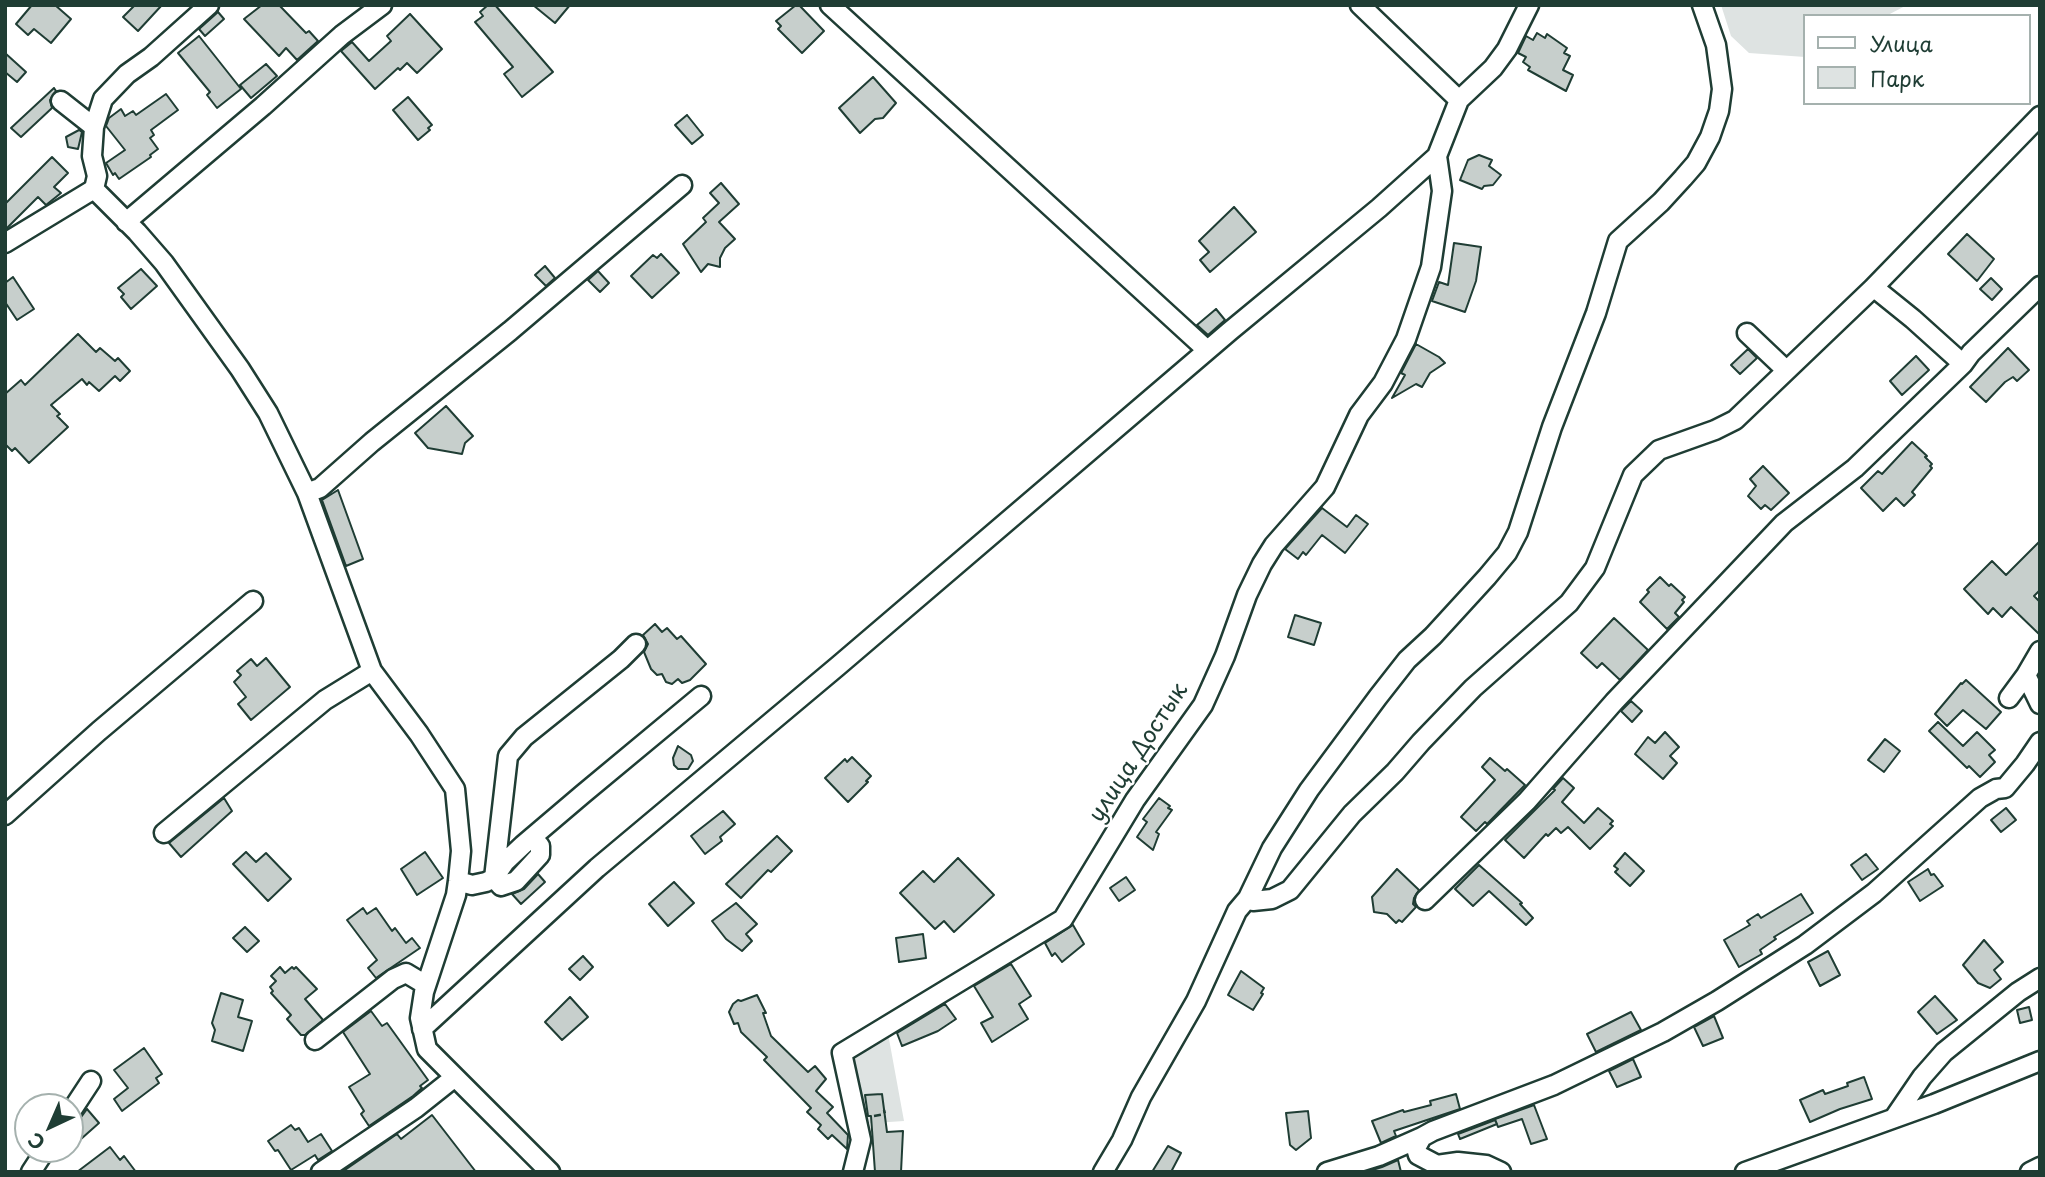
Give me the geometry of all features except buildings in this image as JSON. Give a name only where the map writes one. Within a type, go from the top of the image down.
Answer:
[{"type":"street","points":[[5,243],[94,189],[97,176],[92,156],[94,127],[103,99],[111,89],[209,5]]},
{"type":"street","points":[[126,222],[342,35],[382,5]]},
{"type":"street","points":[[830,5],[1207,350]]},
{"type":"street","points":[[1360,5],[1459,100]]},
{"type":"street","points":[[422,1029],[597,868],[1207,350],[1379,208],[1437,156],[1459,100],[1493,68],[1507,49],[1529,5]]},
{"type":"street","points":[[1103,1172],[1122,1140],[1141,1097],[1196,1001],[1237,911],[1248,898],[1272,848],[1330,761],[1407,660],[1487,577],[1507,552],[1518,532],[1552,427],[1596,313],[1618,240],[1661,202],[1683,178],[1696,163],[1710,137],[1719,111],[1722,89],[1716,45],[1702,5]]},
{"type":"street","points":[[61,101],[94,127]]},
{"type":"street","points":[[1248,898],[1253,901],[1272,899],[1290,890],[1352,814],[1421,742],[1474,688],[1569,603],[1595,568],[1633,475],[1659,450],[1716,430],[1735,420],[1873,288],[2001,153],[2040,116]]},
{"type":"street","name":"улица Достык","points":[[853,1172],[861,1140],[860,1108],[842,1053],[1063,919],[1135,800],[1203,705],[1225,656],[1243,603],[1262,564],[1274,545],[1325,487],[1359,415],[1383,383],[1406,339],[1431,267],[1443,191],[1437,156]]},
{"type":"street","points":[[307,493],[320,488],[682,185]]},
{"type":"street","points":[[94,189],[164,263],[268,413],[307,493],[372,671],[419,734],[455,789],[461,851],[458,881],[456,895],[426,985],[420,1018],[422,1029],[427,1049],[550,1172]]},
{"type":"street","points":[[1425,900],[1527,801],[1614,702],[1784,523],[1855,468],[2040,286]]},
{"type":"street","points":[[1873,288],[1913,319],[1962,364]]},
{"type":"street","points":[[1746,333],[1786,370]]},
{"type":"street","points":[[5,815],[99,731],[253,601]]},
{"type":"street","points":[[494,878],[508,756],[524,737],[636,645]]},
{"type":"street","points":[[2008,698],[2040,651]]},
{"type":"street","points":[[164,833],[325,700],[372,671]]},
{"type":"street","points":[[2026,675],[2040,704]]},
{"type":"street","points":[[458,881],[472,885],[494,878],[505,862],[701,695]]},
{"type":"street","points":[[1327,1172],[1392,1150],[1433,1131],[1554,1085],[1663,1032],[1717,1001],[1796,951],[1874,892],[1980,798],[1996,789],[2005,788],[2040,741]]},
{"type":"street","points":[[315,1040],[393,979],[406,973],[426,985]]},
{"type":"street","points":[[1894,1118],[1922,1077],[1944,1052],[2018,992],[2040,978]]},
{"type":"street","points":[[1745,1172],[2040,1061]]},
{"type":"street","points":[[321,1172],[416,1108],[455,1077]]},
{"type":"street","points":[[83,1093],[91,1081]]},
{"type":"street","points":[[1422,1137],[1416,1147],[1418,1155],[1437,1165],[1458,1162],[1486,1165],[1501,1172]]},
{"type":"street","points":[[1392,1150],[1423,1158]]},
{"type":"street","points":[[2030,1172],[2040,1167]]},
{"type":"path","points":[[860,1108],[867,1116],[885,1114],[884,1110]]},
{"type":"green space","points":[[1721,5],[1907,5],[1890,14],[1804,14],[1804,57],[1749,53],[1731,36]]},
{"type":"green space","points":[[887,1028],[904,1121],[859,1124],[843,1053]]}]
